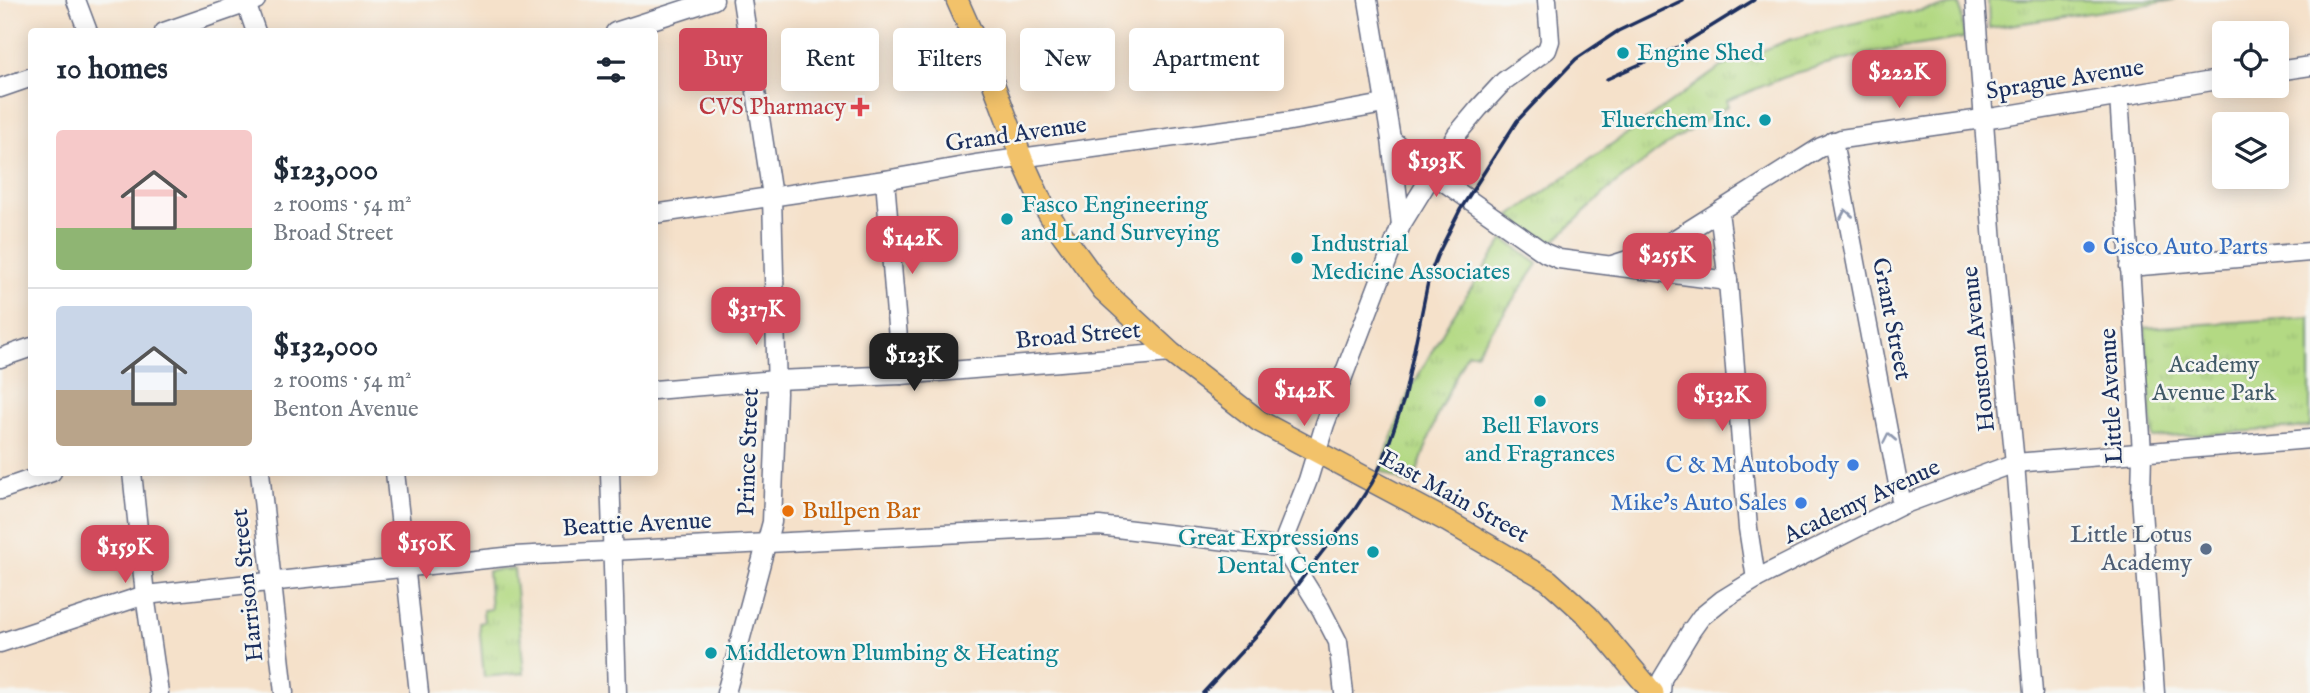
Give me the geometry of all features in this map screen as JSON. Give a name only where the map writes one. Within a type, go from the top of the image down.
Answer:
[{"type":"main road","name":"East Main Street","points":[[957,0],[1041,201],[1103,290],[1171,353],[1259,421],[1447,521],[1548,580],[1588,616],[1653,693]]},
{"type":"street","points":[[76,0],[86,28]]},
{"type":"street","points":[[628,28],[715,0]]},
{"type":"street","name":"Prince Street","points":[[726,693],[772,522],[776,380],[772,196],[742,0]]},
{"type":"street","points":[[1368,0],[1391,139],[1401,225]]},
{"type":"street","points":[[1344,693],[1338,642],[1292,563],[1285,538],[1325,424],[1401,225],[1457,134],[1504,81],[1547,50],[1550,41],[1547,0]]},
{"type":"street","name":"Houston Avenue","points":[[1975,0],[1993,243],[2015,463],[2033,693]]},
{"type":"street","points":[[176,28],[251,2],[255,28]]},
{"type":"street","points":[[2289,69],[2310,66]]},
{"type":"street","points":[[0,88],[28,78]]},
{"type":"street","name":"Sprague Avenue","points":[[1612,265],[1656,251],[1833,141],[2212,81]]},
{"type":"street","name":"Little Avenue","points":[[2119,96],[2142,452],[2141,496],[2155,693]]},
{"type":"street","name":"Grand Avenue","points":[[658,213],[976,164],[1285,122],[1384,104]]},
{"type":"street","points":[[1391,139],[1431,173],[1545,253],[1559,259],[1728,281]]},
{"type":"street","name":"Grant Street","points":[[1833,141],[1902,505]]},
{"type":"street","points":[[885,180],[901,375]]},
{"type":"street","points":[[1719,212],[1728,281],[1748,528],[1756,579]]},
{"type":"street","points":[[2129,267],[2310,252]]},
{"type":"street","points":[[0,358],[28,348]]},
{"type":"street","name":"Broad Street","points":[[658,390],[776,380],[901,375],[1171,353]]},
{"type":"street","name":"Academy Avenue","points":[[1661,693],[1662,679],[1701,617],[1756,579],[1902,505],[2015,463],[2310,439]]},
{"type":"street","points":[[0,489],[40,476]]},
{"type":"street","points":[[132,476],[159,693]]},
{"type":"street","name":"Harrison Street","points":[[260,476],[284,693]]},
{"type":"street","points":[[395,476],[419,693]]},
{"type":"street","points":[[610,476],[617,693]]},
{"type":"street","name":"Beattie Avenue","points":[[0,643],[145,595],[514,556],[1099,526],[1286,548]]},
{"type":"green space","points":[[1988,0],[2175,0],[1989,28]]},
{"type":"green space","points":[[1960,4],[1964,38],[1877,52],[1795,73],[1726,101],[1728,106],[1665,146],[1611,187],[1549,246],[1510,216],[1721,67],[1789,40],[1871,19]]},
{"type":"green space","points":[[1504,239],[1538,264],[1476,353],[1467,353],[1438,413],[1412,486],[1380,470],[1409,392],[1448,323]]},
{"type":"green space","name":"Academy Avenue Park","points":[[2310,317],[2310,427],[2153,438],[2145,328]]},
{"type":"green space","points":[[514,569],[524,673],[484,677],[479,623],[484,622],[483,610],[491,609],[488,571]]},
{"type":"railway","points":[[1203,693],[1268,623],[1372,483],[1383,461],[1404,399],[1429,277],[1437,256],[1460,210],[1517,121],[1576,59],[1618,31],[1683,0]]},
{"type":"railway","points":[[1607,79],[1678,47],[1754,0]]},
{"type":"place","name":"Engine Shed","points":[[1623,53]]},
{"type":"place","name":"CVS Pharmacy","points":[[860,107]]},
{"type":"place","name":"Fluerchem Inc.","points":[[1765,120]]},
{"type":"place","name":"Fasco Engineering and Land Surveying","points":[[1007,219]]},
{"type":"place","name":"Cisco Auto Parts","points":[[2089,247]]},
{"type":"place","name":"Industrial Medicine Associates","points":[[1297,258]]},
{"type":"place","name":"Bell Flavors and Fragrances","points":[[1540,401]]},
{"type":"place","name":"C & M Autobody","points":[[1853,465]]},
{"type":"place","name":"Mike's Auto Sales","points":[[1801,503]]},
{"type":"place","name":"Bullpen Bar","points":[[788,511]]},
{"type":"place","name":"Little Lotus Academy","points":[[2206,549]]},
{"type":"place","name":"Great Expressions Dental Center","points":[[1373,552]]},
{"type":"place","name":"Middletown Plumbing & Heating","points":[[711,653]]}]
